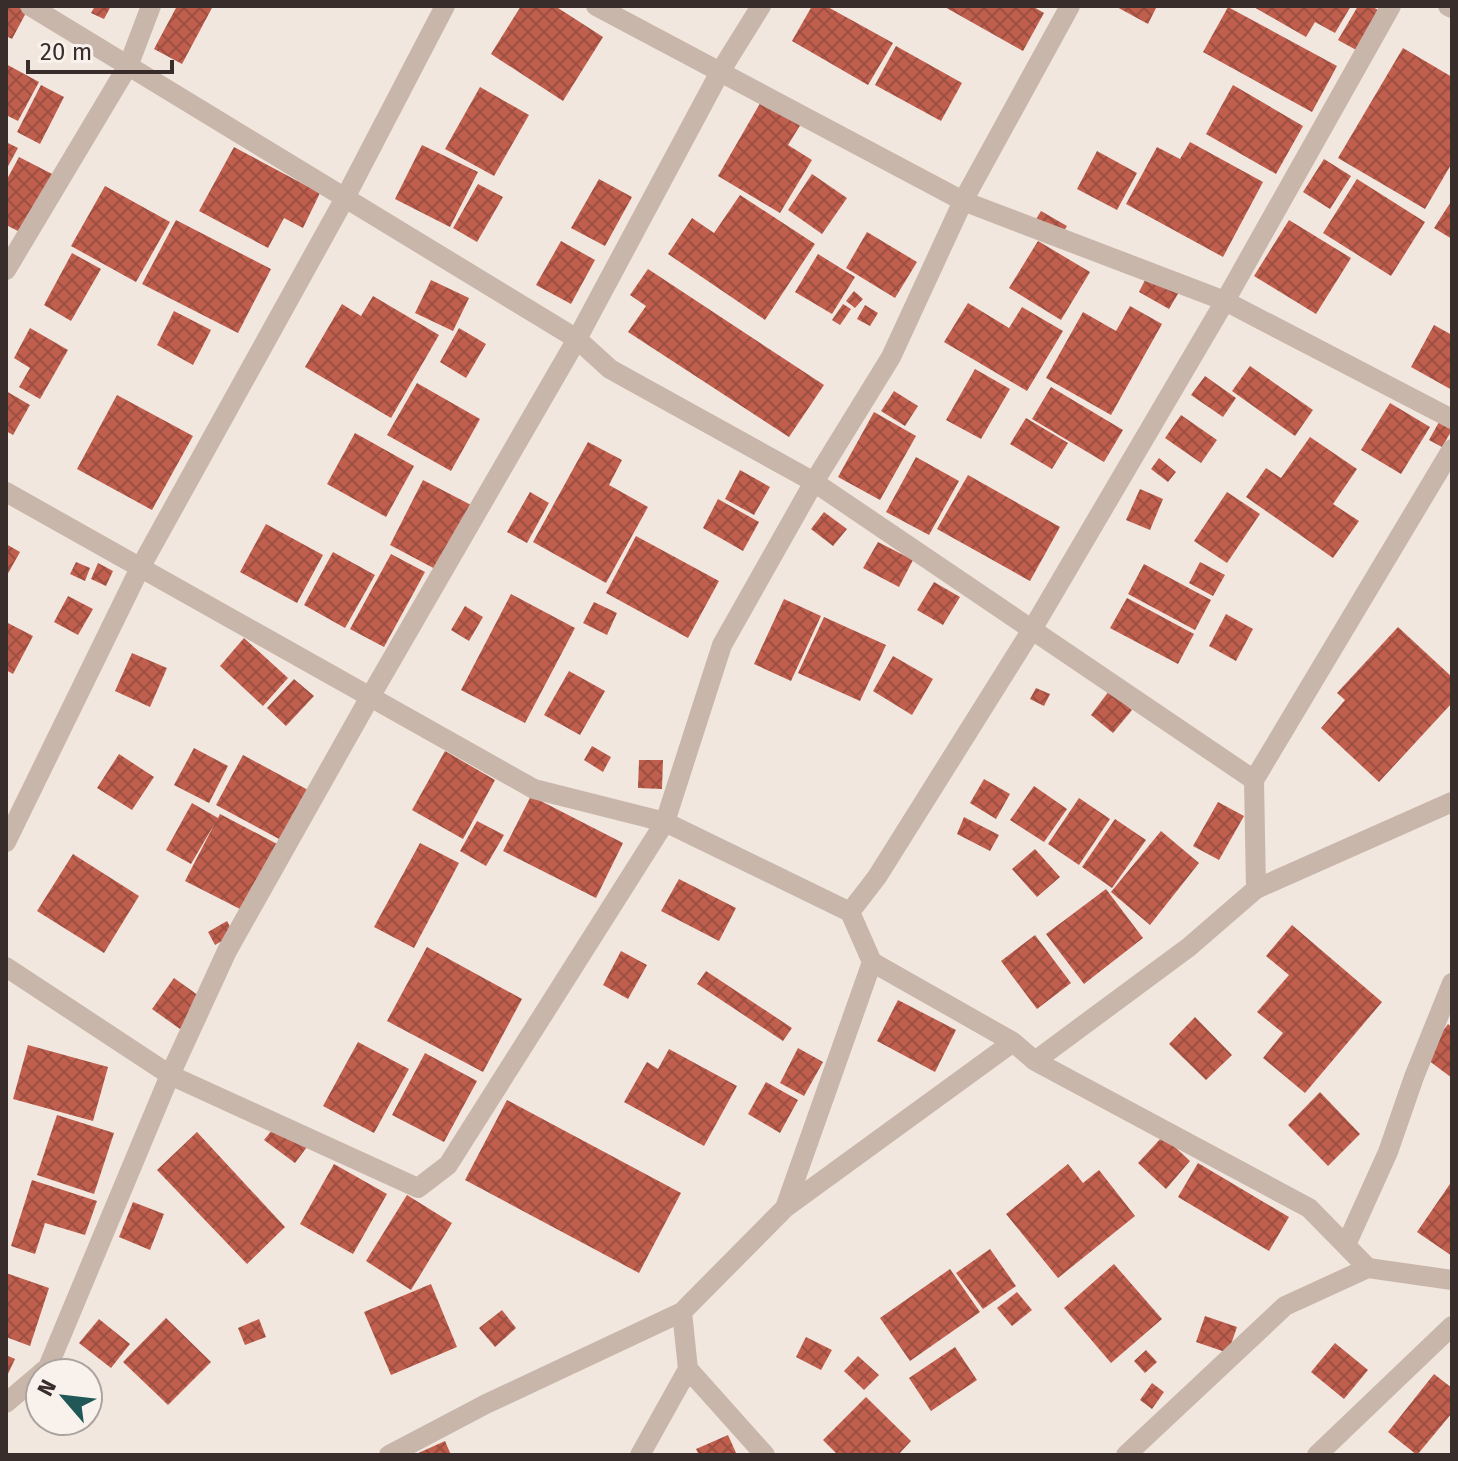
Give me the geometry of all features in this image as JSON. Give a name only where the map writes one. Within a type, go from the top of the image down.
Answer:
[{"type":"street","points":[[30,6],[577,339],[610,369],[814,482],[1254,780]]},
{"type":"street","points":[[6,270],[129,64],[151,6]]},
{"type":"street","points":[[6,842],[140,568],[345,198],[445,6]]},
{"type":"street","points":[[596,6],[963,201],[1225,301],[1452,419]]},
{"type":"street","points":[[52,1357],[170,1075],[227,951],[577,339],[720,72],[761,6]]},
{"type":"street","points":[[6,967],[170,1075],[418,1188],[448,1165],[665,822],[722,645],[814,482],[891,357],[963,201],[1070,6]]},
{"type":"street","points":[[850,912],[877,877],[1033,628],[1225,301],[1391,6]]},
{"type":"street","points":[[1256,889],[1254,780],[1452,449]]},
{"type":"street","points":[[6,492],[534,789],[665,822],[850,912],[872,962],[1013,1042],[1035,1061],[1309,1208],[1368,1268]]},
{"type":"street","points":[[1035,1061],[1189,947],[1256,889],[1452,802]]},
{"type":"street","points":[[785,1208],[872,962]]},
{"type":"street","points":[[1346,1245],[1388,1152],[1452,983]]},
{"type":"street","points":[[389,1455],[486,1404],[682,1312],[785,1208],[1013,1042]]},
{"type":"street","points":[[1126,1455],[1285,1306],[1368,1268],[1452,1280]]},
{"type":"street","points":[[640,1455],[688,1369],[682,1312]]},
{"type":"street","points":[[1317,1455],[1452,1326]]},
{"type":"street","points":[[688,1369],[765,1455]]},
{"type":"street","points":[[6,1403],[24,1387]]},
{"type":"building","points":[[6,6],[18,6],[27,11],[12,39],[6,36]]},
{"type":"building","points":[[95,6],[111,6],[104,19],[91,13]]},
{"type":"building","points":[[177,6],[213,6],[182,64],[154,49]]},
{"type":"building","points":[[521,6],[555,6],[603,37],[563,101],[491,54]]},
{"type":"building","points":[[812,6],[826,6],[893,43],[868,85],[792,41]]},
{"type":"building","points":[[943,6],[1032,6],[1044,13],[1023,51]]},
{"type":"building","points":[[1115,6],[1157,6],[1148,24]]},
{"type":"building","points":[[1252,6],[1351,6],[1335,33],[1315,22],[1306,37]]},
{"type":"building","points":[[1358,6],[1371,6],[1380,11],[1358,51],[1338,40]]},
{"type":"building","points":[[1228,7],[1337,66],[1312,112],[1203,52]]},
{"type":"building","points":[[896,46],[962,83],[941,121],[875,85]]},
{"type":"building","points":[[1403,48],[1452,77],[1452,163],[1425,209],[1338,158]]},
{"type":"building","points":[[6,64],[39,82],[18,121],[6,115]]},
{"type":"building","points":[[41,85],[64,97],[40,144],[17,132]]},
{"type":"building","points":[[1233,85],[1303,126],[1276,174],[1206,134]]},
{"type":"building","points":[[480,87],[529,115],[494,176],[445,149]]},
{"type":"building","points":[[762,100],[801,124],[788,145],[812,160],[780,213],[718,176]]},
{"type":"building","points":[[6,142],[18,148],[6,170]]},
{"type":"building","points":[[1190,142],[1263,182],[1223,257],[1126,204],[1157,147],[1180,159]]},
{"type":"building","points":[[422,145],[478,172],[450,227],[395,199]]},
{"type":"building","points":[[234,147],[320,193],[303,228],[284,218],[268,248],[199,211]]},
{"type":"building","points":[[1097,151],[1137,173],[1117,210],[1077,189]]},
{"type":"building","points":[[19,157],[56,176],[24,234],[6,225],[6,181]]},
{"type":"building","points":[[1324,159],[1351,176],[1330,209],[1303,192]]},
{"type":"building","points":[[812,174],[847,198],[822,234],[788,210]]},
{"type":"building","points":[[599,179],[632,197],[605,246],[571,228]]},
{"type":"building","points":[[1357,179],[1425,222],[1391,276],[1323,233]]},
{"type":"building","points":[[478,184],[503,197],[477,242],[453,228]]},
{"type":"building","points":[[105,186],[170,222],[136,282],[71,246]]},
{"type":"building","points":[[740,195],[815,244],[765,320],[668,254],[692,218],[714,233]]},
{"type":"building","points":[[1452,200],[1452,239],[1434,228]]},
{"type":"building","points":[[1041,211],[1067,226],[1056,244],[1030,229]]},
{"type":"building","points":[[176,220],[271,269],[238,333],[142,284]]},
{"type":"building","points":[[1289,220],[1351,258],[1316,314],[1254,276]]},
{"type":"building","points":[[867,232],[917,262],[895,298],[846,268]]},
{"type":"building","points":[[561,241],[595,260],[571,304],[536,285]]},
{"type":"building","points":[[1038,241],[1090,272],[1061,320],[1009,288]]},
{"type":"building","points":[[72,253],[101,269],[71,321],[44,305]]},
{"type":"building","points":[[818,254],[855,277],[832,314],[795,292]]},
{"type":"building","points":[[648,269],[824,385],[789,437],[628,332],[646,306],[630,295]]},
{"type":"building","points":[[1150,270],[1182,287],[1169,309],[1139,292]]},
{"type":"building","points":[[431,280],[469,298],[453,331],[415,313]]},
{"type":"building","points":[[854,291],[863,299],[855,308],[846,301]]},
{"type":"building","points":[[373,296],[439,335],[391,418],[305,367],[342,304],[361,316]]},
{"type":"building","points":[[968,303],[1009,328],[1022,307],[1063,331],[1027,391],[944,342]]},
{"type":"building","points":[[843,304],[851,309],[840,325],[832,320]]},
{"type":"building","points":[[865,305],[878,313],[870,326],[857,319]]},
{"type":"building","points":[[1130,306],[1162,324],[1111,415],[1046,378],[1083,312],[1116,331]]},
{"type":"building","points":[[174,311],[211,330],[193,365],[157,345]]},
{"type":"building","points":[[1434,325],[1452,335],[1452,390],[1411,367]]},
{"type":"building","points":[[30,328],[68,350],[40,399],[19,387],[30,368],[14,358]]},
{"type":"building","points":[[459,328],[486,344],[466,378],[440,362]]},
{"type":"building","points":[[1250,366],[1313,410],[1295,436],[1232,391]]},
{"type":"building","points":[[975,369],[1010,389],[981,439],[946,420]]},
{"type":"building","points":[[1205,376],[1236,398],[1223,417],[1191,395]]},
{"type":"building","points":[[417,383],[480,419],[451,471],[387,435]]},
{"type":"building","points":[[1051,387],[1123,430],[1104,462],[1032,419]]},
{"type":"building","points":[[6,391],[30,405],[13,435],[6,431]]},
{"type":"building","points":[[894,391],[918,406],[905,426],[881,411]]},
{"type":"building","points":[[117,395],[193,436],[152,510],[77,469]]},
{"type":"building","points":[[1390,403],[1430,427],[1401,474],[1361,450]]},
{"type":"building","points":[[874,412],[916,436],[880,500],[838,477]]},
{"type":"building","points":[[1181,415],[1217,440],[1201,463],[1165,438]]},
{"type":"building","points":[[1026,418],[1068,443],[1052,469],[1010,444]]},
{"type":"building","points":[[1439,422],[1452,430],[1442,447],[1429,440]]},
{"type":"building","points":[[355,433],[414,466],[386,517],[327,484]]},
{"type":"building","points":[[1310,437],[1357,469],[1333,504],[1359,521],[1333,558],[1246,497],[1266,468],[1281,478]]},
{"type":"building","points":[[588,442],[622,460],[609,485],[648,507],[606,583],[533,542]]},
{"type":"building","points":[[916,457],[959,481],[929,535],[886,512]]},
{"type":"building","points":[[1159,458],[1176,472],[1168,482],[1151,469]]},
{"type":"building","points":[[740,470],[770,487],[754,515],[725,499]]},
{"type":"building","points":[[968,475],[1060,527],[1030,581],[937,529]]},
{"type":"building","points":[[423,480],[473,506],[439,571],[390,545]]},
{"type":"building","points":[[1140,489],[1163,499],[1150,530],[1126,520]]},
{"type":"building","points":[[530,492],[549,503],[527,543],[507,532]]},
{"type":"building","points":[[1227,492],[1260,514],[1227,563],[1194,541]]},
{"type":"building","points":[[718,499],[759,522],[743,551],[703,528]]},
{"type":"building","points":[[824,512],[847,529],[833,546],[811,529]]},
{"type":"building","points":[[266,524],[323,555],[297,603],[240,572]]},
{"type":"building","points":[[636,536],[719,581],[688,638],[606,593]]},
{"type":"building","points":[[878,542],[913,560],[899,587],[863,568]]},
{"type":"building","points":[[6,544],[20,552],[6,577]]},
{"type":"building","points":[[333,552],[375,575],[345,628],[304,605]]},
{"type":"building","points":[[391,554],[425,572],[384,647],[350,629]]},
{"type":"building","points":[[76,562],[90,568],[85,581],[70,574]]},
{"type":"building","points":[[1200,562],[1225,575],[1213,596],[1189,583]]},
{"type":"building","points":[[98,563],[113,571],[106,586],[91,579]]},
{"type":"building","points":[[1144,564],[1211,600],[1195,630],[1128,594]]},
{"type":"building","points":[[934,582],[960,597],[943,625],[917,610]]},
{"type":"building","points":[[511,594],[575,628],[525,723],[461,690]]},
{"type":"building","points":[[68,596],[93,609],[78,635],[54,622]]},
{"type":"building","points":[[1127,598],[1194,634],[1178,664],[1110,628]]},
{"type":"building","points":[[784,599],[821,616],[791,681],[754,664]]},
{"type":"building","points":[[594,602],[617,613],[607,635],[583,623]]},
{"type":"building","points":[[465,606],[483,617],[469,641],[451,630]]},
{"type":"building","points":[[1226,614],[1253,629],[1236,661],[1209,646]]},
{"type":"building","points":[[824,617],[886,645],[860,701],[798,673]]},
{"type":"building","points":[[6,622],[33,636],[13,674],[6,670]]},
{"type":"building","points":[[1398,627],[1452,677],[1452,703],[1379,782],[1321,728],[1345,700],[1337,693]]},
{"type":"building","points":[[244,638],[288,678],[263,706],[220,666]]},
{"type":"building","points":[[132,653],[167,668],[150,707],[115,691]]},
{"type":"building","points":[[893,656],[933,679],[912,715],[873,691]]},
{"type":"building","points":[[569,671],[605,691],[580,735],[544,715]]},
{"type":"building","points":[[294,679],[314,696],[286,726],[267,708]]},
{"type":"building","points":[[1036,688],[1050,694],[1044,706],[1030,699]]},
{"type":"building","points":[[1109,691],[1132,710],[1113,733],[1091,715]]},
{"type":"building","points":[[592,746],[611,757],[603,772],[584,760]]},
{"type":"building","points":[[194,748],[228,766],[209,803],[174,785]]},
{"type":"building","points":[[445,751],[495,780],[463,839],[412,810]]},
{"type":"building","points":[[119,754],[154,777],[132,810],[97,788]]},
{"type":"building","points":[[243,755],[308,790],[281,840],[216,805]]},
{"type":"building","points":[[639,760],[663,760],[662,789],[638,788]]},
{"type":"building","points":[[984,779],[1010,794],[996,819],[970,803]]},
{"type":"building","points":[[1034,786],[1067,809],[1044,842],[1010,820]]},
{"type":"building","points":[[531,796],[623,843],[596,898],[503,851]]},
{"type":"building","points":[[1079,798],[1110,819],[1079,865],[1048,844]]},
{"type":"building","points":[[1218,802],[1244,816],[1219,860],[1193,846]]},
{"type":"building","points":[[192,803],[279,845],[244,911],[185,881],[215,823],[191,864],[166,850]]},
{"type":"building","points":[[964,817],[999,835],[990,851],[957,834]]},
{"type":"building","points":[[1115,819],[1146,840],[1112,888],[1082,867]]},
{"type":"building","points":[[477,821],[504,835],[486,866],[460,851]]},
{"type":"building","points":[[1161,831],[1199,863],[1150,925],[1111,892]]},
{"type":"building","points":[[420,843],[459,863],[414,948],[374,927]]},
{"type":"building","points":[[1035,849],[1060,877],[1037,897],[1012,869]]},
{"type":"building","points":[[73,854],[139,896],[104,953],[37,911]]},
{"type":"building","points":[[679,879],[736,908],[719,941],[661,911]]},
{"type":"building","points":[[1106,889],[1143,938],[1084,984],[1046,934]]},
{"type":"building","points":[[227,921],[234,934],[215,945],[208,932]]},
{"type":"building","points":[[1292,925],[1382,1002],[1305,1093],[1263,1058],[1283,1033],[1257,1012],[1289,975],[1266,956]]},
{"type":"building","points":[[1035,935],[1071,983],[1037,1009],[1001,961]]},
{"type":"building","points":[[427,947],[522,999],[483,1072],[387,1021]]},
{"type":"building","points":[[621,951],[647,965],[628,999],[603,985]]},
{"type":"building","points":[[706,971],[792,1028],[783,1041],[697,984]]},
{"type":"building","points":[[174,978],[202,998],[180,1029],[152,1009]]},
{"type":"building","points":[[898,1000],[956,1030],[935,1072],[877,1041]]},
{"type":"building","points":[[1195,1017],[1232,1055],[1206,1080],[1169,1044]]},
{"type":"building","points":[[1448,1024],[1452,1027],[1452,1078],[1424,1057]]},
{"type":"building","points":[[358,1042],[409,1069],[374,1133],[323,1106]]},
{"type":"building","points":[[28,1045],[108,1067],[93,1121],[13,1099]]},
{"type":"building","points":[[798,1048],[823,1062],[804,1096],[780,1083]]},
{"type":"building","points":[[669,1049],[737,1086],[704,1146],[624,1102],[647,1062],[658,1069]]},
{"type":"building","points":[[425,1053],[477,1081],[444,1142],[392,1115]]},
{"type":"building","points":[[766,1082],[798,1100],[780,1133],[748,1114]]},
{"type":"building","points":[[1320,1092],[1360,1134],[1328,1166],[1288,1125]]},
{"type":"building","points":[[507,1100],[681,1193],[639,1273],[465,1180]]},
{"type":"building","points":[[57,1115],[114,1133],[94,1194],[37,1175]]},
{"type":"building","points":[[277,1124],[307,1147],[295,1163],[264,1140]]},
{"type":"building","points":[[197,1132],[285,1227],[247,1264],[157,1170]]},
{"type":"building","points":[[1163,1136],[1190,1161],[1166,1189],[1138,1163]]},
{"type":"building","points":[[1198,1163],[1289,1217],[1269,1251],[1178,1197]]},
{"type":"building","points":[[334,1164],[387,1194],[353,1254],[300,1224]]},
{"type":"building","points":[[1068,1164],[1083,1183],[1099,1170],[1135,1216],[1058,1278],[1006,1214]]},
{"type":"building","points":[[32,1180],[97,1201],[85,1235],[45,1223],[35,1254],[11,1246]]},
{"type":"building","points":[[1452,1181],[1452,1256],[1417,1232]]},
{"type":"building","points":[[407,1195],[452,1223],[411,1290],[366,1261]]},
{"type":"building","points":[[133,1202],[164,1214],[150,1250],[119,1237]]},
{"type":"building","points":[[990,1249],[1016,1286],[983,1309],[956,1273]]},
{"type":"building","points":[[1114,1264],[1162,1319],[1111,1363],[1064,1308]]},
{"type":"building","points":[[950,1269],[980,1312],[910,1361],[880,1318]]},
{"type":"building","points":[[6,1273],[49,1288],[30,1346],[6,1337]]},
{"type":"building","points":[[431,1284],[457,1347],[391,1375],[364,1312]]},
{"type":"building","points":[[1017,1292],[1032,1310],[1012,1326],[997,1308]]},
{"type":"building","points":[[502,1310],[516,1328],[495,1347],[479,1328]]},
{"type":"building","points":[[1205,1316],[1237,1327],[1228,1353],[1196,1342]]},
{"type":"building","points":[[166,1318],[211,1362],[168,1405],[123,1362]]},
{"type":"building","points":[[99,1319],[130,1344],[111,1368],[104,1363],[104,1357],[97,1357],[79,1343]]},
{"type":"building","points":[[259,1319],[266,1337],[245,1345],[238,1328]]},
{"type":"building","points":[[806,1337],[832,1350],[821,1370],[796,1357]]},
{"type":"building","points":[[1335,1343],[1368,1370],[1344,1399],[1311,1372]]},
{"type":"building","points":[[955,1347],[977,1380],[931,1411],[909,1378]]},
{"type":"building","points":[[1146,1350],[1157,1362],[1145,1373],[1134,1361]]},
{"type":"building","points":[[6,1355],[15,1359],[6,1378]]},
{"type":"building","points":[[858,1356],[879,1375],[864,1390],[844,1371]]},
{"type":"building","points":[[1434,1374],[1452,1388],[1452,1413],[1417,1455],[1388,1432]]},
{"type":"building","points":[[1152,1383],[1164,1392],[1152,1409],[1140,1400]]},
{"type":"building","points":[[866,1397],[911,1441],[898,1455],[838,1455],[823,1440]]},
{"type":"building","points":[[728,1435],[737,1455],[699,1455],[696,1449]]},
{"type":"building","points":[[445,1441],[451,1455],[414,1455]]}]
